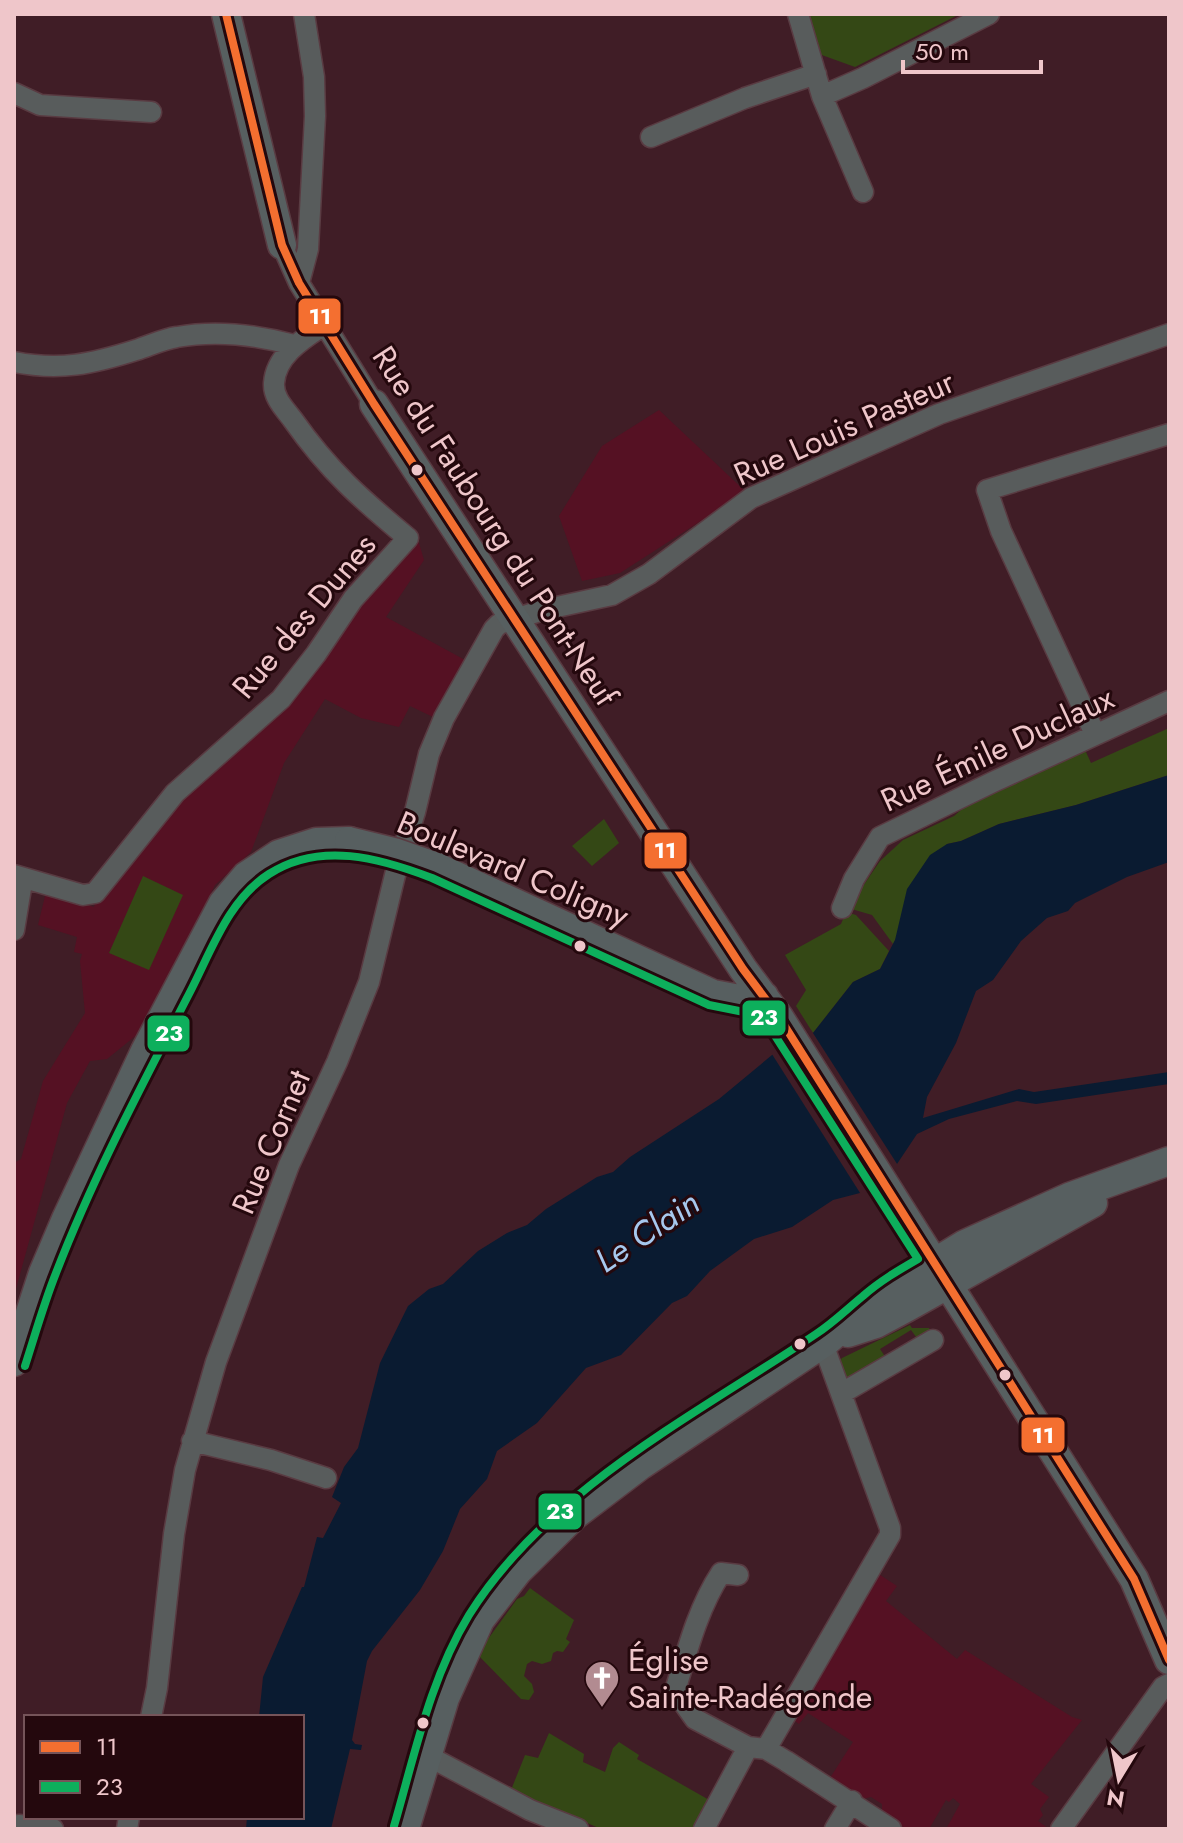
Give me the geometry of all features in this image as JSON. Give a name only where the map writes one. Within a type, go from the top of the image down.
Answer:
[{"type":"main road","name":"Rue du Faubourg du Pont-Neuf","points":[[226,14],[282,245]]},
{"type":"main road","name":"Rue du Faubourg du Pont-Neuf","points":[[374,404],[743,969],[772,1007],[898,1204],[1134,1579],[1166,1645]]},
{"type":"main road","name":"Boulevard Coligny","points":[[14,1362],[43,1273],[145,1051],[223,903],[246,876],[279,854],[316,842],[349,841],[394,852],[437,867],[713,994],[772,1007]]},
{"type":"main road","name":"Boulevard Coligny","points":[[675,977],[716,982],[743,969]]},
{"type":"main road","points":[[405,1829],[445,1698],[480,1620],[518,1571],[578,1513],[641,1465],[826,1342],[876,1324],[942,1273],[1075,1214],[1159,1164]]},
{"type":"street","points":[[299,283],[308,249],[315,116],[314,77],[304,14]]},
{"type":"street","points":[[798,14],[822,96],[863,192]]},
{"type":"street","points":[[822,96],[989,14]]},
{"type":"street","points":[[651,137],[745,98],[816,74]]},
{"type":"street","points":[[14,93],[40,105],[151,112]]},
{"type":"street","name":"Rue du Faubourg du Pont-Neuf","points":[[282,245],[299,283],[374,404]]},
{"type":"street","points":[[14,362],[43,368],[80,366],[176,337],[226,334],[274,339],[294,345],[324,325]]},
{"type":"street","name":"Rue Louis Pasteur","points":[[515,618],[612,595],[649,574],[751,498],[924,420],[1169,334]]},
{"type":"street","name":"Rue des Dunes","points":[[16,876],[83,895],[95,893],[175,793],[281,699],[353,599],[408,538],[356,495],[319,457],[275,395],[275,374],[294,345]]},
{"type":"street","points":[[1095,734],[1001,531],[987,490],[1169,434]]},
{"type":"street","name":"Rue Cornet","points":[[151,1715],[166,1620],[174,1534],[192,1441],[216,1362],[289,1165],[337,1062],[369,982],[429,754],[451,705],[494,629],[515,618]]},
{"type":"street","name":"Rue Émile Duclaux","points":[[842,908],[854,879],[880,837],[1169,701]]},
{"type":"street","points":[[14,930],[20,897],[16,876]]},
{"type":"street","points":[[842,1393],[933,1340]]},
{"type":"street","points":[[704,1829],[890,1535],[826,1342]]},
{"type":"street","points":[[192,1441],[271,1460],[326,1478]]},
{"type":"street","points":[[738,1575],[721,1573],[714,1584],[689,1644],[675,1691],[695,1719],[757,1748],[852,1801],[891,1829]]},
{"type":"street","points":[[1061,1829],[1163,1687],[1169,1684]]},
{"type":"street","points":[[428,1756],[530,1810],[578,1829]]},
{"type":"street","points":[[835,1829],[852,1801]]},
{"type":"street","points":[[16,1829],[19,1825],[53,1829]]},
{"type":"shaded area","points":[[659,410],[746,492],[620,573],[582,581],[559,516],[602,446]]},
{"type":"shaded area","points":[[416,533],[424,560],[386,617],[465,660],[433,717],[410,706],[399,727],[361,718],[325,699],[284,763],[251,852],[215,885],[144,1029],[107,1059],[90,1061],[67,1103],[14,1296],[14,1163],[21,1159],[43,1081],[85,1013],[82,954],[74,952],[77,937],[38,925],[46,892],[94,907],[96,900],[119,872]]},
{"type":"shaded area","points":[[877,1573],[897,1586],[886,1601],[957,1659],[965,1650],[1072,1717],[1082,1720],[1031,1784],[1049,1797],[1040,1809],[1043,1815],[1038,1821],[1049,1829],[946,1829],[960,1804],[953,1798],[949,1802],[946,1800],[929,1829],[906,1829],[882,1812],[882,1804],[871,1797],[863,1799],[830,1778],[853,1742],[808,1713],[799,1724],[791,1718]]},
{"type":"green space","points":[[805,14],[960,14],[855,67],[819,54]]},
{"type":"green space","points":[[1169,728],[1169,775],[1076,805],[999,824],[947,844],[893,944],[872,915],[848,908],[880,861],[903,840],[954,816],[993,782],[1081,741],[1091,763]]},
{"type":"green space","points":[[604,819],[619,843],[592,866],[572,846]]},
{"type":"green space","points":[[143,876],[183,895],[149,970],[109,953]]},
{"type":"green space","points":[[846,912],[856,915],[889,951],[880,969],[853,982],[813,1033],[796,1006],[806,990],[785,955],[841,924]]},
{"type":"green space","points":[[910,1325],[912,1328],[929,1328],[932,1334],[919,1341],[911,1330],[880,1349],[888,1361],[846,1379],[839,1362],[842,1358]]},
{"type":"green space","points":[[530,1588],[574,1620],[566,1639],[570,1642],[563,1652],[553,1653],[551,1661],[542,1664],[532,1661],[527,1664],[524,1676],[532,1684],[534,1692],[529,1700],[521,1699],[477,1654],[517,1599]]},
{"type":"green space","points":[[549,1733],[584,1754],[583,1762],[605,1772],[613,1748],[619,1742],[639,1755],[637,1759],[711,1801],[697,1829],[601,1829],[511,1790],[525,1755],[538,1758]]},
{"type":"water","name":"Le Clain","points":[[1169,775],[1169,862],[1127,877],[1075,903],[1068,911],[1047,918],[1021,941],[993,980],[976,991],[956,1043],[927,1097],[923,1118],[1019,1089],[1034,1092],[1169,1072],[1169,1084],[1036,1104],[1017,1101],[949,1119],[917,1134],[897,1164],[860,1193],[833,1200],[792,1227],[754,1239],[710,1271],[687,1296],[672,1303],[621,1355],[586,1368],[537,1423],[497,1451],[487,1479],[460,1509],[443,1551],[420,1590],[372,1651],[367,1661],[352,1740],[362,1745],[361,1750],[350,1749],[331,1829],[246,1829],[247,1819],[304,1819],[304,1715],[259,1715],[263,1677],[304,1587],[317,1537],[323,1538],[341,1503],[332,1497],[344,1467],[358,1448],[380,1363],[408,1306],[429,1289],[443,1284],[478,1251],[527,1225],[546,1209],[597,1177],[613,1172],[630,1157],[719,1099],[772,1055],[813,1033],[853,982],[880,969],[895,940],[907,889],[930,855],[947,844],[999,824],[1076,805]]},
{"type":"pier","points":[[811,1030],[899,1167],[862,1196],[770,1051]]},
{"type":"transit line","name":"11","points":[[226,14],[282,245],[299,283],[374,404],[743,969],[779,1017],[1134,1579],[1169,1660]]},
{"type":"transit line","name":"23","points":[[25,1366],[70,1237],[213,944],[242,898],[269,874],[289,864],[329,855],[392,864],[432,878],[709,1005],[744,1012],[758,1009],[918,1259],[876,1285],[822,1330],[627,1458],[539,1530],[501,1570],[469,1615],[444,1665],[425,1718],[394,1826]]},
{"type":"place","name":"Église Sainte-Radégonde","points":[[602,1709]]}]
